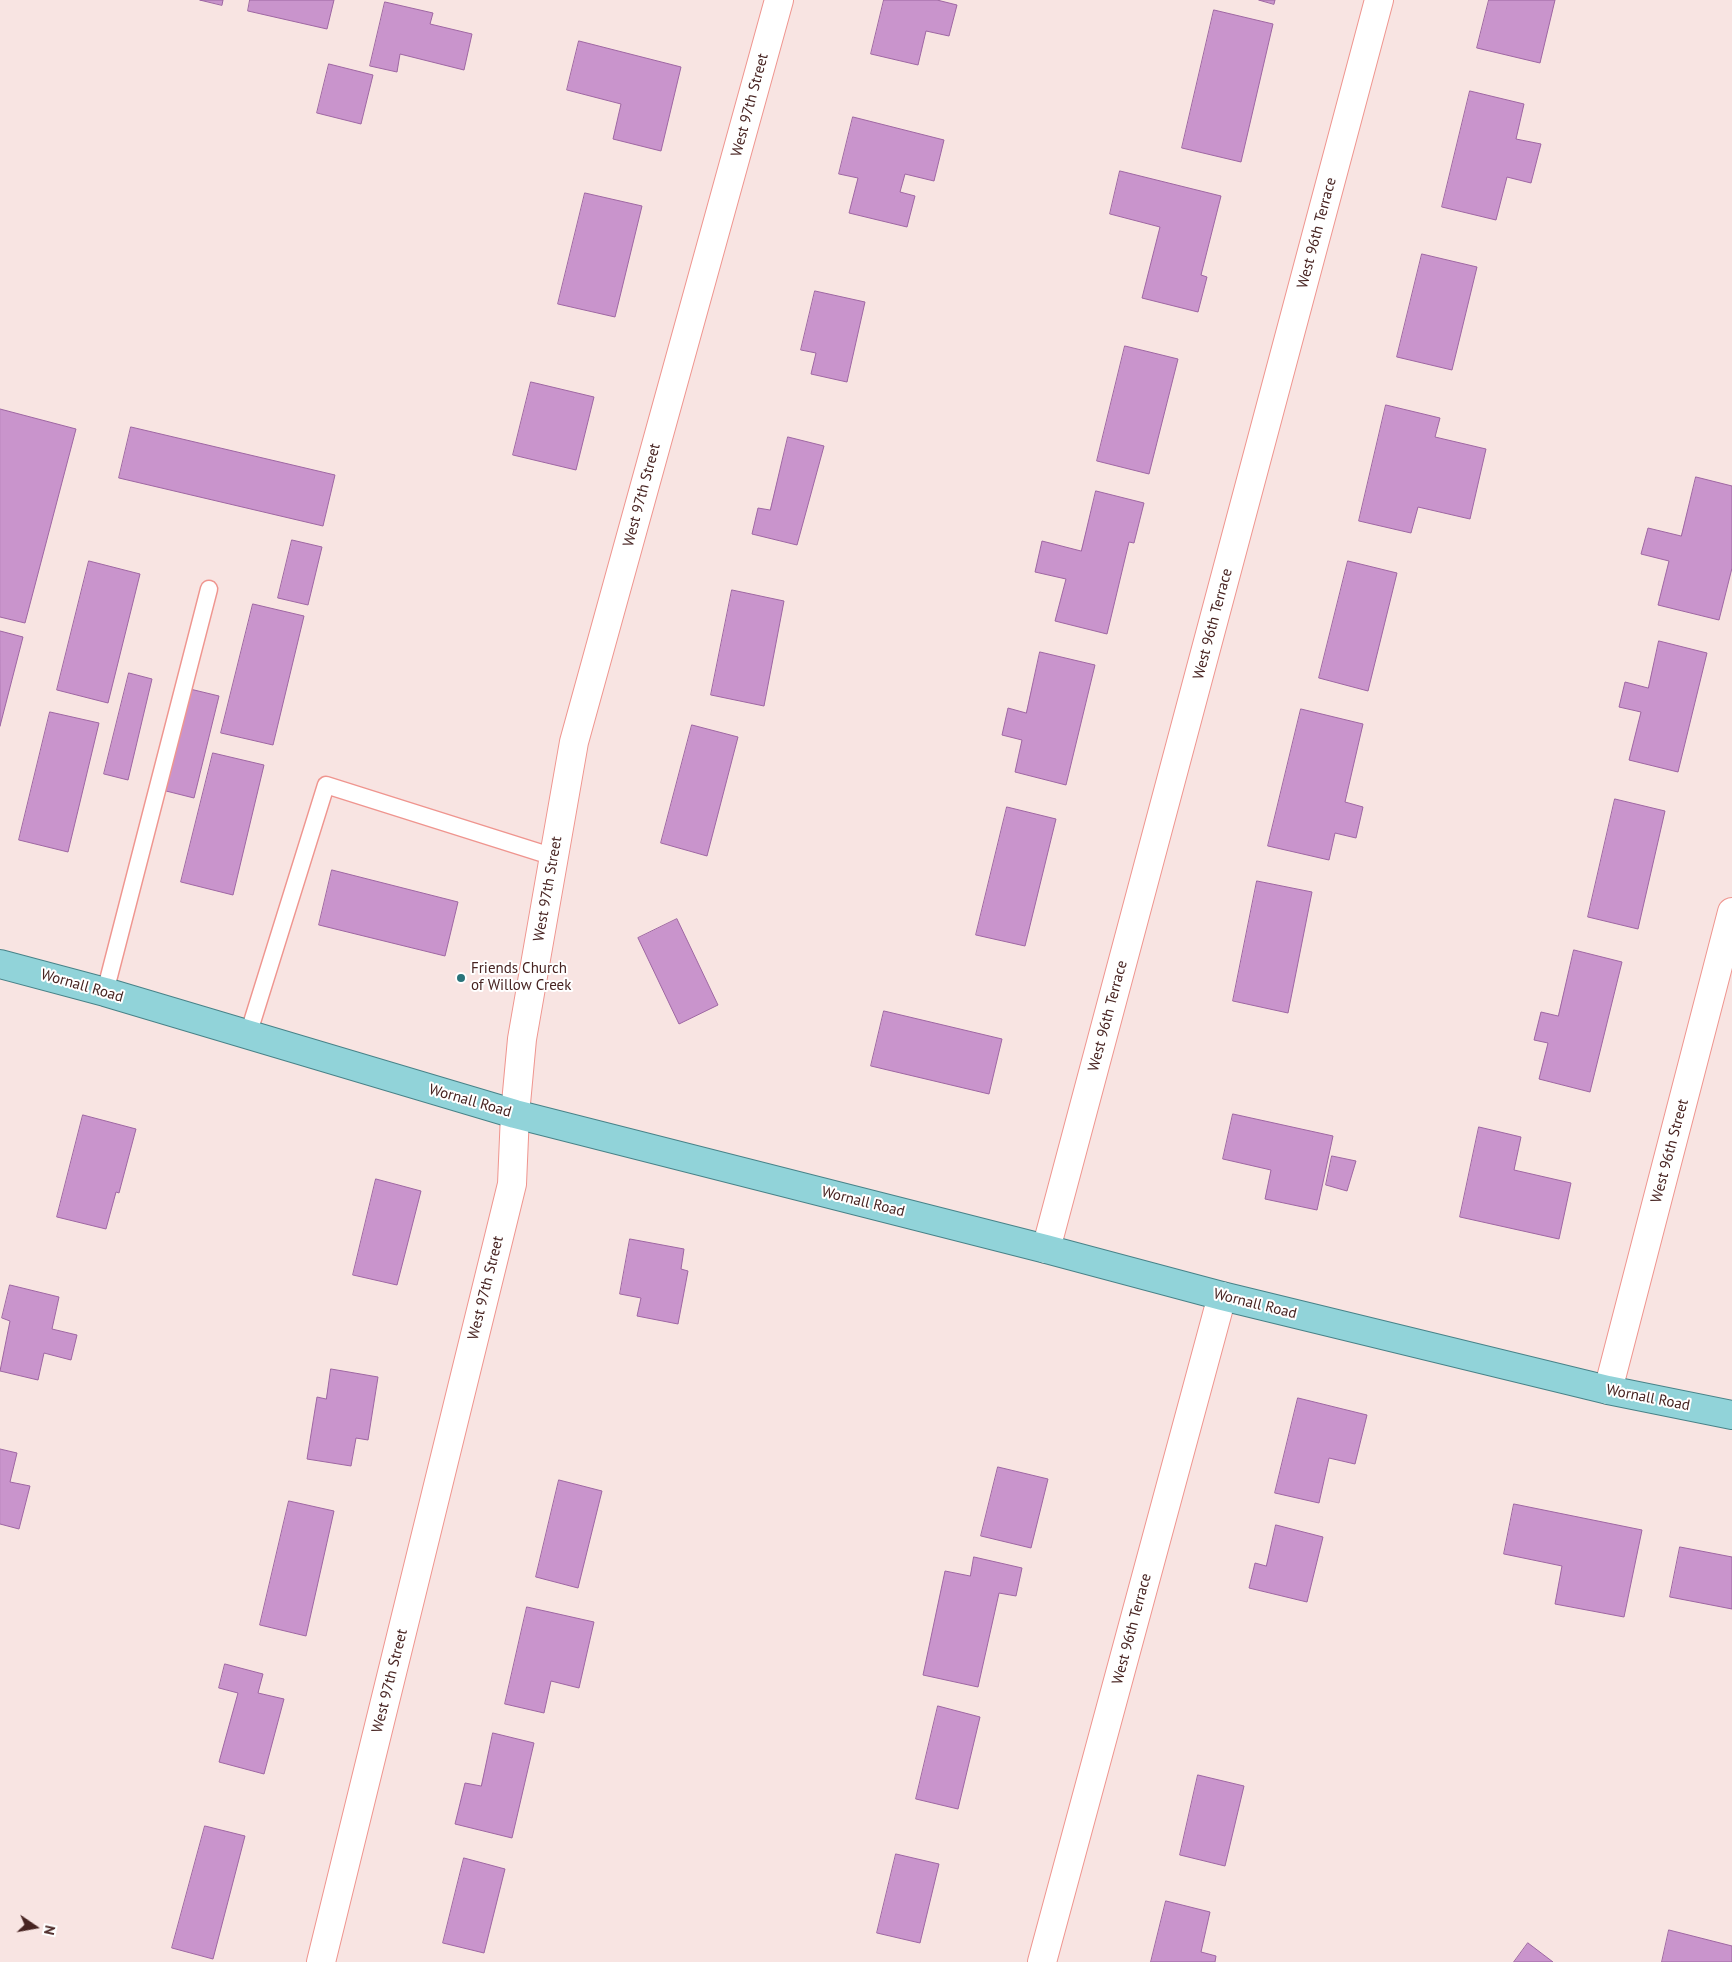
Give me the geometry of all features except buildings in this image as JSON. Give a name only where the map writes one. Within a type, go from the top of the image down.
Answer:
[{"type":"main road","name":"Wornall Road","points":[[1,967],[104,992],[515,1114],[1046,1249],[1222,1296],[1608,1390],[1732,1415]]},
{"type":"street","name":"West 97th Street","points":[[322,1962],[512,1184],[515,1114],[522,1039],[574,742],[778,0]]},
{"type":"street","name":"West 96th Terrace","points":[[1046,1249],[1379,0]]},
{"type":"street","name":"West 96th Street","points":[[1608,1390],[1732,912]]},
{"type":"street","name":"West 96th Terrace","points":[[1042,1962],[1222,1296]]},
{"type":"lane","points":[[104,992],[209,589]]},
{"type":"lane","points":[[248,1035],[326,785],[554,857]]},
{"type":"place","name":"Friends Church of Willow Creek","points":[[461,978]]}]
